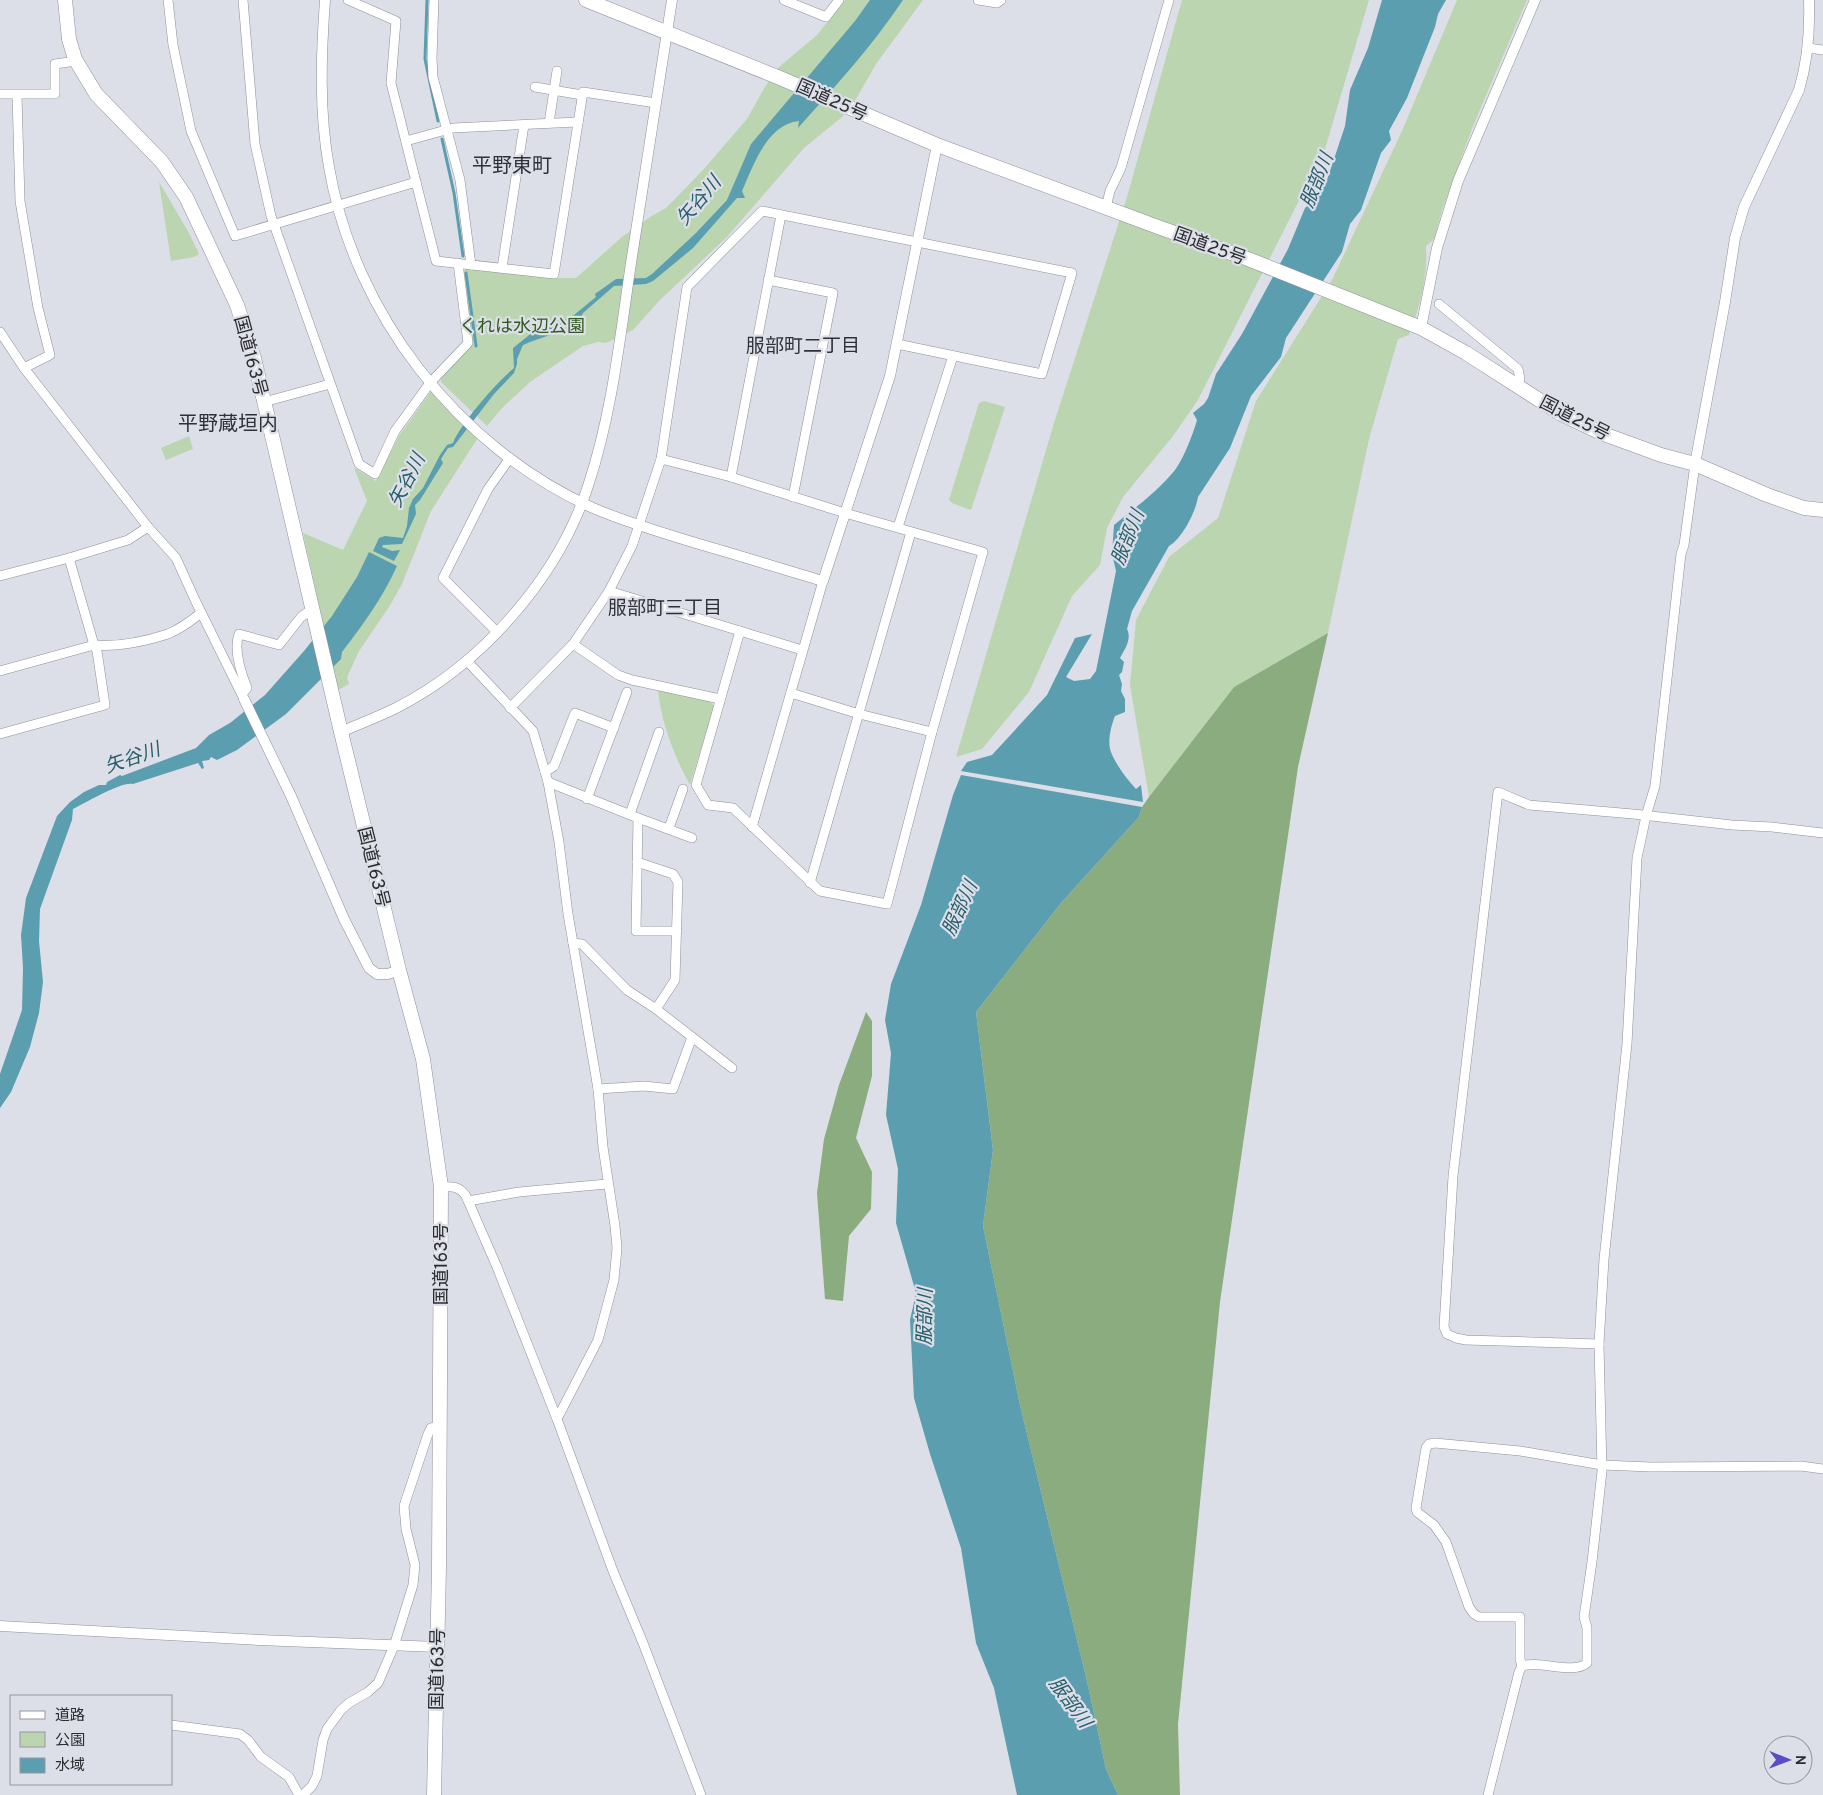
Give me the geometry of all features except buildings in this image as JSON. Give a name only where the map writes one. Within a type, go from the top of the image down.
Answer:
[{"type":"highway","name":"国道163号","points":[[65,0],[69,39],[74,59],[96,94],[162,162],[186,197],[237,305],[254,358],[341,732],[399,970],[423,1059],[441,1187],[438,1647],[434,1795]]},
{"type":"highway","name":"国道25号","points":[[586,0],[780,78],[937,145],[1248,259],[1420,328],[1466,353],[1561,414],[1601,433],[1661,455],[1695,464],[1767,495],[1804,508],[1823,510]]},
{"type":"street","points":[[168,0],[174,45],[191,131],[235,236],[338,207],[416,182]]},
{"type":"street","points":[[243,0],[255,144],[270,216],[358,464],[375,474],[395,431],[468,343],[458,263]]},
{"type":"street","points":[[325,0],[321,102],[329,169],[338,207],[360,270],[390,327],[433,386],[474,429],[510,458],[543,481],[582,502],[639,526],[823,581]]},
{"type":"street","points":[[348,0],[396,21],[391,83],[436,261],[554,274],[582,95]]},
{"type":"street","points":[[434,0],[433,77],[460,180],[471,265]]},
{"type":"street","points":[[341,732],[396,708],[432,686],[467,661],[516,611],[546,570],[563,542],[582,502],[604,428],[672,0]]},
{"type":"street","points":[[784,0],[826,17],[839,0]]},
{"type":"street","points":[[978,0],[997,3],[1001,0]]},
{"type":"street","points":[[1109,208],[1110,191],[1121,168],[1170,0]]},
{"type":"street","points":[[1420,328],[1437,248],[1458,181],[1535,0]]},
{"type":"street","points":[[1488,1795],[1518,1672],[1522,1666],[1535,1664],[1580,1667],[1587,1663],[1587,1628],[1584,1617],[1602,1465],[1599,1344],[1604,1259],[1627,1044],[1637,858],[1655,786],[1681,554],[1735,238],[1744,207],[1799,90],[1805,70],[1808,48],[1809,0]]},
{"type":"street","points":[[1808,48],[1823,50]]},
{"type":"street","points":[[0,94],[17,96],[55,94],[55,64],[69,62],[74,59]]},
{"type":"street","points":[[549,123],[557,71]]},
{"type":"street","points":[[535,87],[582,95],[583,92],[656,103]]},
{"type":"street","points":[[17,96],[20,201],[38,308],[50,355],[24,368]]},
{"type":"street","points":[[406,142],[446,129],[578,122]]},
{"type":"street","points":[[502,268],[524,125]]},
{"type":"street","points":[[752,828],[823,581],[890,376],[937,145]]},
{"type":"street","points":[[510,708],[573,644],[610,591],[632,546],[661,459],[687,287],[762,210],[1072,273],[1042,374],[897,344]]},
{"type":"street","points":[[731,477],[781,215]]},
{"type":"street","points":[[768,280],[833,293],[793,496]]},
{"type":"street","points":[[1440,304],[1518,369],[1520,380],[1517,386]]},
{"type":"street","points":[[0,332],[24,368],[148,527],[176,558],[292,796],[344,919],[369,968],[377,974],[388,974],[399,970]]},
{"type":"street","points":[[898,527],[953,356]]},
{"type":"street","points":[[264,402],[330,384]]},
{"type":"street","points":[[496,632],[443,578],[488,488],[510,458]]},
{"type":"street","points":[[661,459],[731,477],[845,513],[983,552],[932,732],[887,904],[820,891],[732,808],[708,805],[696,785],[740,631]]},
{"type":"street","points":[[0,576],[128,540],[148,527]]},
{"type":"street","points":[[810,883],[911,532]]},
{"type":"street","points":[[0,734],[105,705],[97,651],[69,558]]},
{"type":"street","points":[[610,591],[802,650]]},
{"type":"street","points":[[243,696],[248,688],[237,653],[239,634],[279,646],[301,617],[313,611]]},
{"type":"street","points":[[0,671],[94,645],[102,646],[133,642],[169,634],[202,613]]},
{"type":"street","points":[[573,644],[618,675],[632,680],[720,699]]},
{"type":"street","points":[[467,661],[533,731],[548,782],[598,1089],[602,1147],[615,1226],[614,1280],[598,1340],[557,1419]]},
{"type":"street","points":[[587,799],[627,692]]},
{"type":"street","points":[[791,692],[859,714],[932,732]]},
{"type":"street","points":[[545,772],[554,766],[575,713],[614,728]]},
{"type":"street","points":[[659,732],[634,816],[637,862],[636,931],[676,931]]},
{"type":"street","points":[[548,782],[587,799],[692,838]]},
{"type":"street","points":[[669,828],[683,790]]},
{"type":"street","points":[[1599,1344],[1466,1340],[1447,1334],[1444,1327],[1453,1176],[1498,792],[1529,805],[1823,833]]},
{"type":"street","points":[[637,862],[673,874],[678,882],[675,980],[656,1008]]},
{"type":"street","points":[[573,943],[582,944],[627,990],[656,1008],[732,1068]]},
{"type":"street","points":[[598,1089],[644,1086],[673,1088],[692,1037]]},
{"type":"street","points":[[468,1201],[520,1192],[607,1184]]},
{"type":"street","points":[[441,1187],[456,1187],[462,1190],[497,1267],[701,1795]]},
{"type":"street","points":[[172,1725],[240,1734],[248,1740],[261,1757],[289,1777],[301,1795],[312,1786],[317,1776],[323,1740],[327,1729],[349,1703],[378,1684],[394,1646],[413,1586],[415,1565],[406,1529],[404,1506],[428,1434],[431,1428],[440,1425]]},
{"type":"street","points":[[1522,1666],[1520,1659],[1520,1617],[1480,1617],[1474,1614],[1469,1607],[1446,1542],[1434,1524],[1417,1512],[1416,1508],[1428,1444],[1480,1446],[1602,1465],[1651,1467],[1801,1466],[1823,1469]]},
{"type":"street","points":[[0,1626],[438,1647]]},
{"type":"green space","name":"くれは水辺公園","points":[[845,0],[923,0],[876,64],[856,99],[842,117],[804,148],[727,237],[660,300],[633,330],[606,343],[598,342],[583,346],[530,382],[502,408],[487,426],[441,382],[441,377],[473,345],[464,271],[467,268],[558,278],[576,278],[622,237],[666,208],[703,170],[747,119],[766,85],[779,67],[817,35]]},
{"type":"green space","points":[[1182,0],[1369,0],[1325,149],[1198,400],[1173,436],[1123,497],[1107,528],[1100,565],[1072,596],[1029,692],[982,749],[956,757],[1054,423],[1127,197]]},
{"type":"green space","points":[[1457,0],[1527,0],[1473,126],[1442,210],[1434,239],[1426,246],[1426,269],[1417,314],[1409,335],[1398,339],[1369,439],[1328,633],[1234,687],[1149,797],[1130,685],[1136,620],[1169,557],[1218,518],[1256,401],[1332,280],[1402,131]]},
{"type":"green space","points":[[159,182],[199,254],[194,257],[171,261]]},
{"type":"green space","points":[[432,390],[479,436],[431,511],[402,584],[359,651],[347,677],[349,684],[338,690],[303,533],[343,550],[367,501],[354,468],[376,481],[399,436]]},
{"type":"green space","points":[[984,401],[1005,407],[971,510],[949,500],[979,403]]},
{"type":"green space","points":[[189,436],[193,449],[166,460],[161,448]]},
{"type":"green space","points":[[1328,633],[1298,767],[1220,1302],[1178,1724],[1180,1795],[1118,1795],[1106,1769],[1087,1681],[1020,1405],[983,1226],[993,1150],[976,1012],[1061,903],[1139,817],[1142,807],[1149,797],[1234,687]]},
{"type":"green space","points":[[658,690],[710,701],[714,706],[690,785],[669,739]]},
{"type":"green space","points":[[866,1012],[872,1021],[872,1076],[856,1138],[872,1172],[871,1209],[849,1236],[843,1301],[825,1299],[817,1193],[824,1139],[839,1085]]},
{"type":"water","points":[[870,0],[903,0],[866,50],[798,128],[799,121],[788,124],[770,138],[756,159],[742,191],[745,198],[737,198],[693,248],[653,281],[646,284],[614,286],[573,324],[523,345],[514,373],[494,394],[453,447],[448,448],[441,459],[443,463],[415,505],[416,514],[402,544],[383,545],[382,547],[392,551],[400,550],[394,561],[373,551],[379,538],[385,536],[403,538],[407,526],[409,508],[413,499],[423,488],[440,455],[447,445],[453,443],[463,425],[480,404],[514,368],[513,348],[533,332],[544,330],[574,315],[596,297],[595,294],[616,279],[646,278],[696,233],[727,200],[751,144],[855,21]]},
{"type":"water","name":"服部川","points":[[1382,0],[1446,0],[1438,14],[1435,27],[1407,98],[1389,131],[1391,140],[1381,153],[1361,210],[1350,224],[1342,252],[1286,338],[1281,357],[1251,396],[1230,448],[1198,497],[1188,524],[1179,537],[1169,546],[1132,611],[1127,629],[1129,636],[1126,648],[1120,658],[1124,662],[1122,672],[1119,675],[1122,684],[1121,691],[1125,699],[1125,712],[1115,716],[1109,744],[1113,757],[1125,776],[1136,789],[1141,785],[1143,802],[961,771],[967,762],[992,755],[1047,695],[1075,638],[1092,634],[1066,677],[1074,681],[1090,679],[1096,671],[1116,571],[1112,554],[1114,525],[1154,492],[1175,470],[1188,446],[1197,420],[1193,413],[1208,398],[1216,374],[1242,334],[1288,249],[1305,208],[1319,196],[1327,180],[1345,126],[1350,90],[1368,48]]},
{"type":"water","points":[[369,552],[397,566],[372,610],[342,652],[341,659],[286,714],[237,750],[217,760],[211,757],[209,760],[202,761],[204,768],[202,769],[198,763],[133,784],[121,786],[73,809],[72,820],[40,909],[39,941],[43,982],[39,1013],[30,1047],[11,1092],[0,1108],[0,1074],[22,1010],[23,968],[21,935],[26,898],[57,816],[70,802],[84,792],[99,785],[106,785],[107,782],[120,775],[122,776],[196,748],[209,735],[230,723],[265,695],[332,616],[357,577]]},
{"type":"water","name":"服部川","points":[[961,775],[1142,807],[1139,817],[1061,903],[976,1012],[993,1150],[983,1226],[1020,1405],[1087,1681],[1106,1769],[1118,1795],[1017,1795],[994,1688],[976,1643],[961,1548],[914,1398],[910,1320],[916,1293],[896,1223],[898,1169],[886,1115],[891,1053],[885,1020],[891,984],[921,905],[953,795]]},
{"type":"waterway","points":[[427,0],[425,59],[438,121]]},
{"type":"waterway","points":[[442,139],[454,193],[463,256]]},
{"type":"waterway","points":[[466,273],[476,346]]},
{"type":"district","name":"平野東町","points":[[512,165]]},
{"type":"district","name":"服部町二丁目","points":[[803,345]]},
{"type":"district","name":"平野蔵垣内","points":[[228,423]]},
{"type":"district","name":"服部町三丁目","points":[[665,607]]},
{"type":"water label","name":"矢谷川","points":[[698,200]]},
{"type":"water label","name":"矢谷川","points":[[406,480]]},
{"type":"water label","name":"矢谷川","points":[[132,757]]}]
